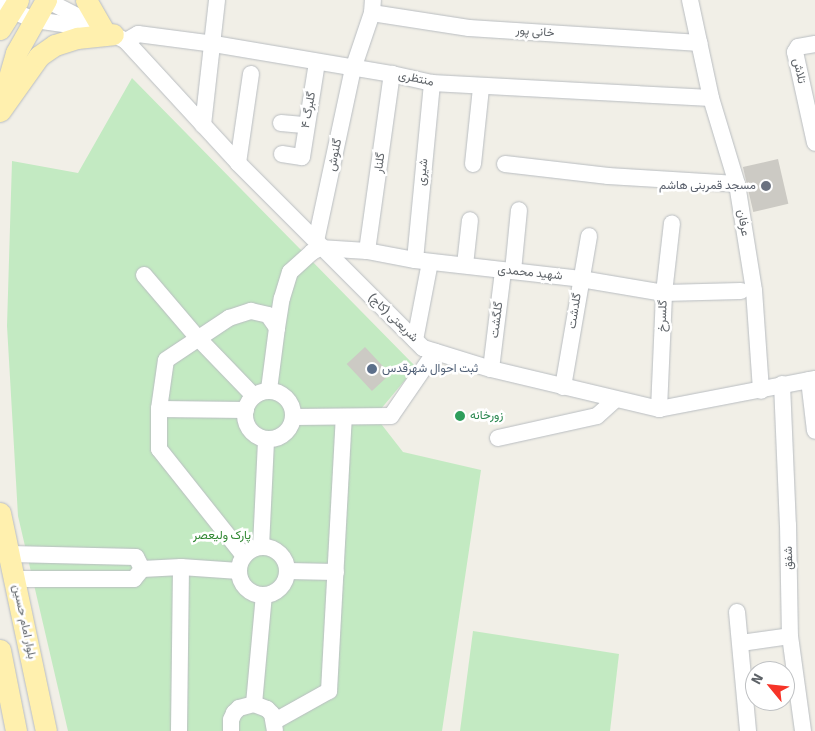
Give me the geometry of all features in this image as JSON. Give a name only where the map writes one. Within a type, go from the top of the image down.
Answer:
[{"type":"main road","points":[[0,111],[6,80],[16,53],[46,0]]},
{"type":"main road","points":[[86,0],[114,35]]},
{"type":"main road","points":[[0,111],[39,56],[55,45],[76,38],[114,35]]},
{"type":"main road","name":"بلوار امام حسین","points":[[0,513],[46,731]]},
{"type":"main road","points":[[0,657],[16,731]]},
{"type":"street","name":"شریعتی (کاج)","points":[[46,0],[114,35],[318,245],[423,348],[491,369],[659,409],[761,391],[782,384],[812,379]]},
{"type":"street","points":[[203,125],[214,44],[217,0]]},
{"type":"street","name":"عرفان","points":[[690,0],[711,98],[737,184],[754,290],[761,391]]},
{"type":"street","name":"خانی پور","points":[[371,4],[469,28],[700,44]]},
{"type":"street","name":"گلنوش","points":[[318,245],[354,69],[371,4]]},
{"type":"street","points":[[7,12],[35,20],[114,35]]},
{"type":"street","name":"منتظری","points":[[114,35],[138,34],[214,44],[392,74],[432,83],[481,88],[711,98]]},
{"type":"street","name":"تلاش","points":[[815,44],[798,47],[795,52],[815,143]]},
{"type":"street","name":"گلبرگ ۴","points":[[282,154],[302,157],[317,62]]},
{"type":"street","points":[[238,163],[252,74]]},
{"type":"street","name":"گلنار","points":[[367,251],[392,74]]},
{"type":"street","name":"شیری","points":[[415,340],[423,261],[432,83]]},
{"type":"street","points":[[473,164],[481,88]]},
{"type":"street","points":[[281,123],[306,125]]},
{"type":"street","points":[[505,164],[608,176],[737,184]]},
{"type":"street","name":"گلگشت","points":[[491,369],[519,210]]},
{"type":"street","points":[[465,265],[470,220]]},
{"type":"street","name":"گلسرخ","points":[[659,409],[664,292],[672,224]]},
{"type":"street","name":"گلدشت","points":[[563,387],[580,278],[590,236]]},
{"type":"street","points":[[160,409],[256,399],[284,396],[293,409],[294,417],[287,431],[281,436],[266,439],[252,432],[248,426],[256,399],[277,328],[282,298],[290,272],[318,245]]},
{"type":"street","name":"شهید محمدی","points":[[318,245],[423,261],[580,278],[664,292],[741,291]]},
{"type":"street","points":[[144,275],[256,399]]},
{"type":"street","points":[[241,563],[159,449],[160,409],[166,360],[229,318],[251,311],[268,315],[277,328]]},
{"type":"street","points":[[294,417],[391,416],[435,352]]},
{"type":"street","points":[[812,379],[815,431]]},
{"type":"street","name":"شفق","points":[[782,384],[788,525],[790,636],[803,731]]},
{"type":"street","points":[[498,438],[597,416],[616,399]]},
{"type":"street","points":[[231,731],[231,720],[239,708],[254,704],[267,709],[275,726],[329,691],[344,417]]},
{"type":"street","points":[[261,547],[266,439]]},
{"type":"street","points":[[261,547],[276,551],[282,556],[287,571],[286,578],[278,590],[264,595],[249,591],[240,578],[241,563],[249,551],[261,547]]},
{"type":"street","points":[[10,554],[136,557],[142,569]]},
{"type":"street","points":[[15,579],[134,579],[142,569],[241,563]]},
{"type":"street","points":[[179,731],[181,567]]},
{"type":"street","points":[[287,571],[336,572]]},
{"type":"street","points":[[254,704],[264,595]]},
{"type":"street","points":[[737,612],[748,731]]},
{"type":"street","points":[[741,643],[790,636]]},
{"type":"green space","name":"پارک ولیعصر","points":[[132,78],[416,367],[375,416],[403,452],[481,470],[442,731],[68,731],[18,516],[7,326],[12,161],[78,173]]},
{"type":"green space","points":[[473,631],[619,654],[610,731],[460,731]]},
{"type":"building","name":"مسجد قمربنی هاشم","points":[[778,159],[788,204],[753,212],[743,167]]},
{"type":"building","points":[[365,347],[390,374],[372,391],[347,364]]},
{"type":"place","name":"مسجد قمربنی هاشم","points":[[766,186]]},
{"type":"place","name":"ثبت احوال شهرقدس","points":[[372,369]]},
{"type":"place","name":"زورخانه","points":[[460,416]]}]
